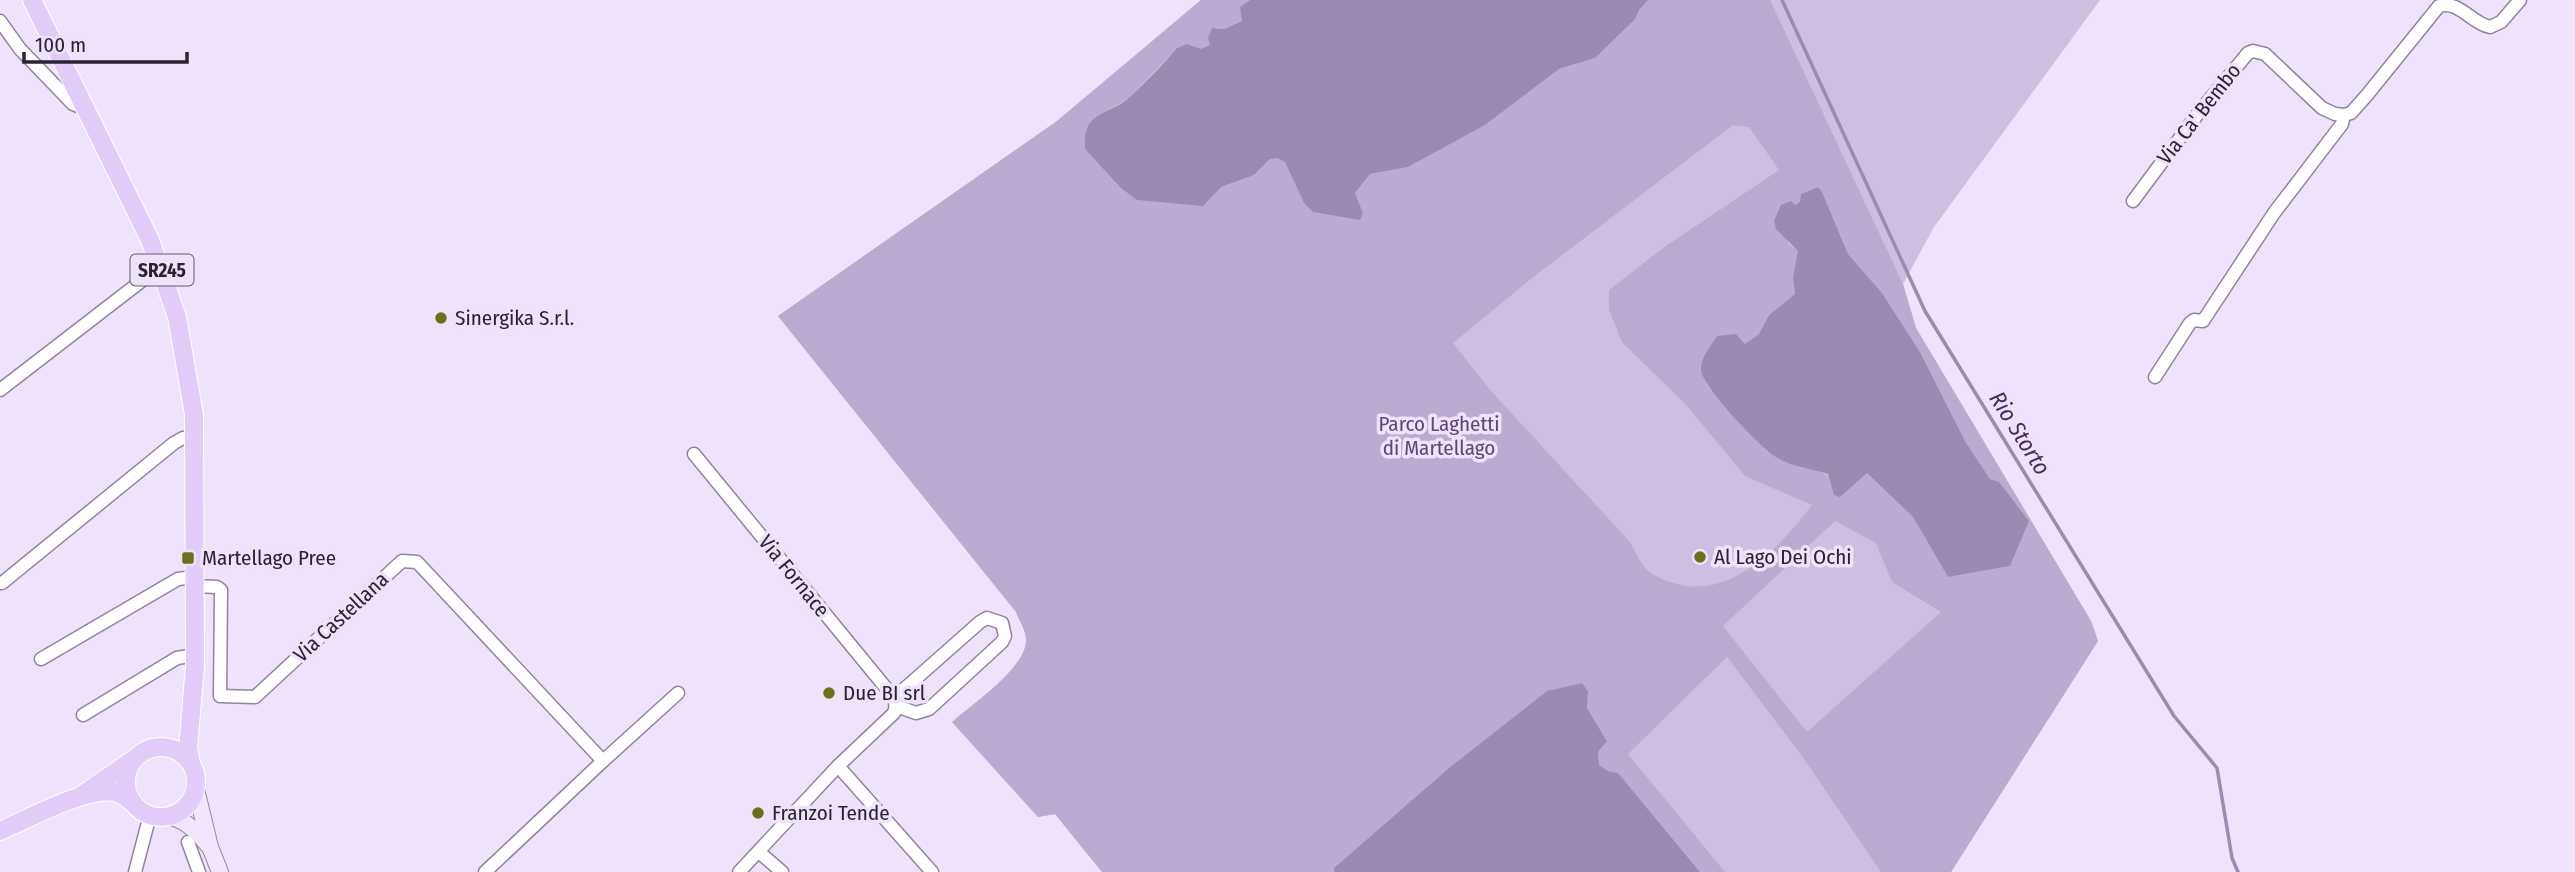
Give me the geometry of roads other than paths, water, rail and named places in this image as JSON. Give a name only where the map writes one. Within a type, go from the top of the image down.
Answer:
[{"type":"main road","name":"SR245","points":[[32,0],[85,104],[162,269],[177,317],[194,415],[195,676],[188,748],[191,763]]},
{"type":"main road","name":"SR245","points":[[154,748],[173,737],[190,707]]},
{"type":"main road","points":[[0,831],[79,797],[154,748],[173,749],[191,763],[195,774],[196,789],[187,806],[169,816],[150,815],[121,794],[112,791],[79,797]]},
{"type":"main road","points":[[133,803],[126,785],[129,767],[134,759]]},
{"type":"street","points":[[2155,377],[2190,323],[2194,320],[2203,321],[2274,213],[2342,124],[2344,115],[2351,113],[2367,95],[2439,6],[2448,3],[2454,5],[2478,23],[2490,27],[2501,22],[2519,0]]},
{"type":"street","points":[[0,22],[4,39],[73,104],[85,104]]},
{"type":"street","name":"Via Ca' Bembo","points":[[2133,201],[2242,58],[2253,51],[2265,54],[2322,108],[2344,115]]},
{"type":"street","points":[[0,390],[144,279],[162,269]]},
{"type":"street","points":[[2,583],[174,443],[183,438],[194,437]]},
{"type":"street","name":"Via Fornace","points":[[694,454],[895,702]]},
{"type":"street","name":"Via Castellana","points":[[194,582],[221,590],[220,696],[255,697],[402,561],[417,562],[603,761]]},
{"type":"street","points":[[41,659],[177,579],[194,582]]},
{"type":"street","points":[[739,872],[838,766],[894,713],[895,702],[980,622],[987,618],[1002,623],[1005,636],[1002,642],[929,709],[916,713],[895,702]]},
{"type":"street","points":[[83,715],[177,658],[195,655]]},
{"type":"street","points":[[485,872],[678,693]]},
{"type":"street","points":[[838,766],[932,872]]},
{"type":"street","points":[[196,789],[210,847],[220,872]]},
{"type":"street","points":[[135,872],[150,815]]},
{"type":"street","points":[[169,816],[194,828],[210,847]]},
{"type":"street","points":[[188,842],[199,872]]},
{"type":"street","points":[[760,852],[782,872]]},
{"type":"waterway","name":"Rio Storto","points":[[1782,0],[1925,311],[2174,716],[2217,768],[2232,858],[2238,872]]},
{"type":"place","name":"Sinergika S.r.l.","points":[[441,318]]},
{"type":"place","name":"Al Lago Dei Ochi","points":[[1700,557]]},
{"type":"place","name":"Martellago Pree","points":[[188,558]]},
{"type":"place","name":"Due BI srl","points":[[829,693]]},
{"type":"place","name":"Franzoi Tende","points":[[758,813]]},
{"type":"park label","name":"Parco Laghetti di Martellago","points":[[1439,436]]}]
